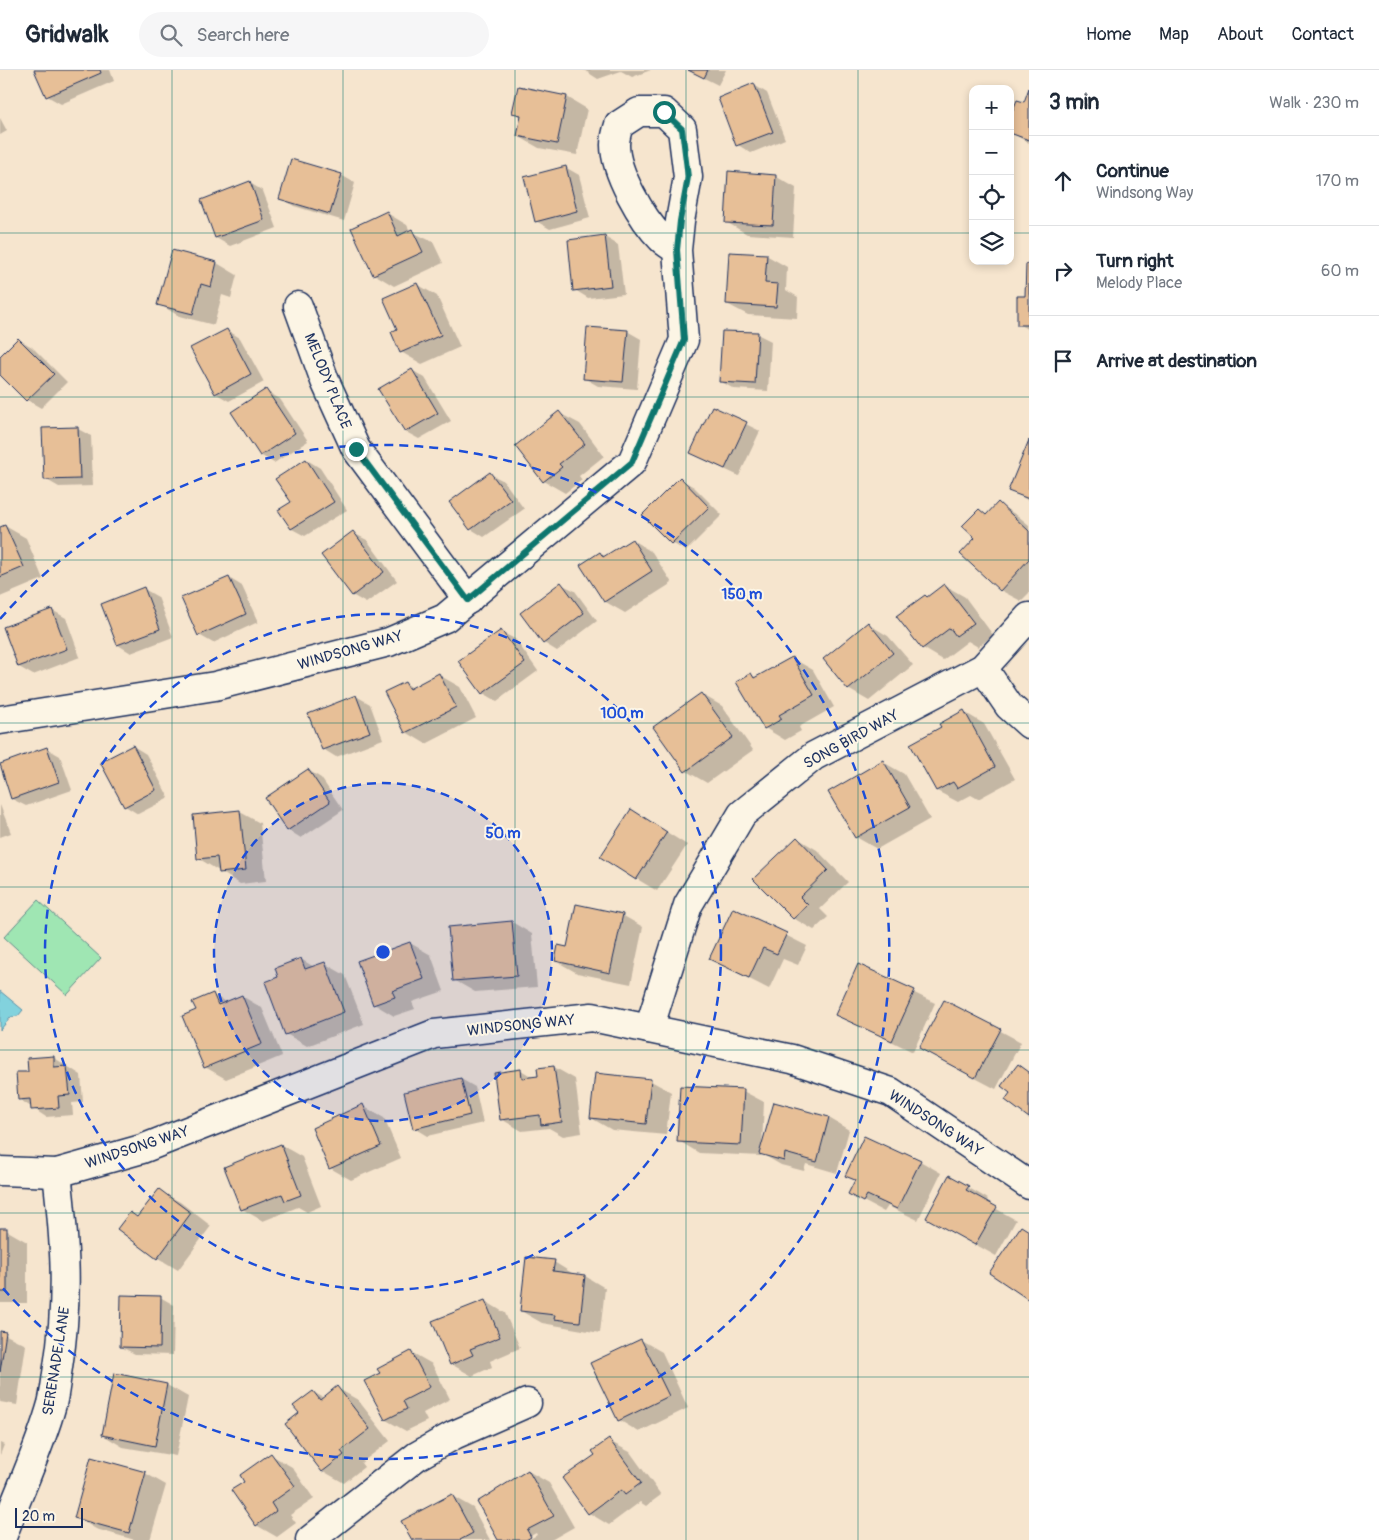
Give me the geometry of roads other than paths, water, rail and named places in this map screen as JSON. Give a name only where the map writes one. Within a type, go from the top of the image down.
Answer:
[{"type":"street","name":"WINDSONG WAY","points":[[0,720],[215,686],[389,642],[445,618],[632,462],[684,340],[677,250]]},
{"type":"street","name":"MELODY PLACE","points":[[298,306],[325,381],[356,449],[468,600]]},
{"type":"street","name":"SONG BIRD WAY","points":[[649,1029],[688,905],[742,814],[814,756],[983,668],[1029,618]]},
{"type":"street","points":[[983,668],[1009,706],[1029,724]]},
{"type":"street","name":"WINDSONG WAY","points":[[0,1172],[57,1173],[142,1149],[434,1034],[592,1017],[792,1059],[891,1092],[1029,1185]]},
{"type":"street","name":"SERENADE LANE","points":[[1,1540],[42,1436],[53,1402],[66,1314],[66,1265],[57,1173]]},
{"type":"street","points":[[310,1540],[417,1456],[454,1435],[527,1403]]},
{"type":"water","points":[[0,991],[23,1010],[18,1016],[11,1017],[0,1030]]}]
